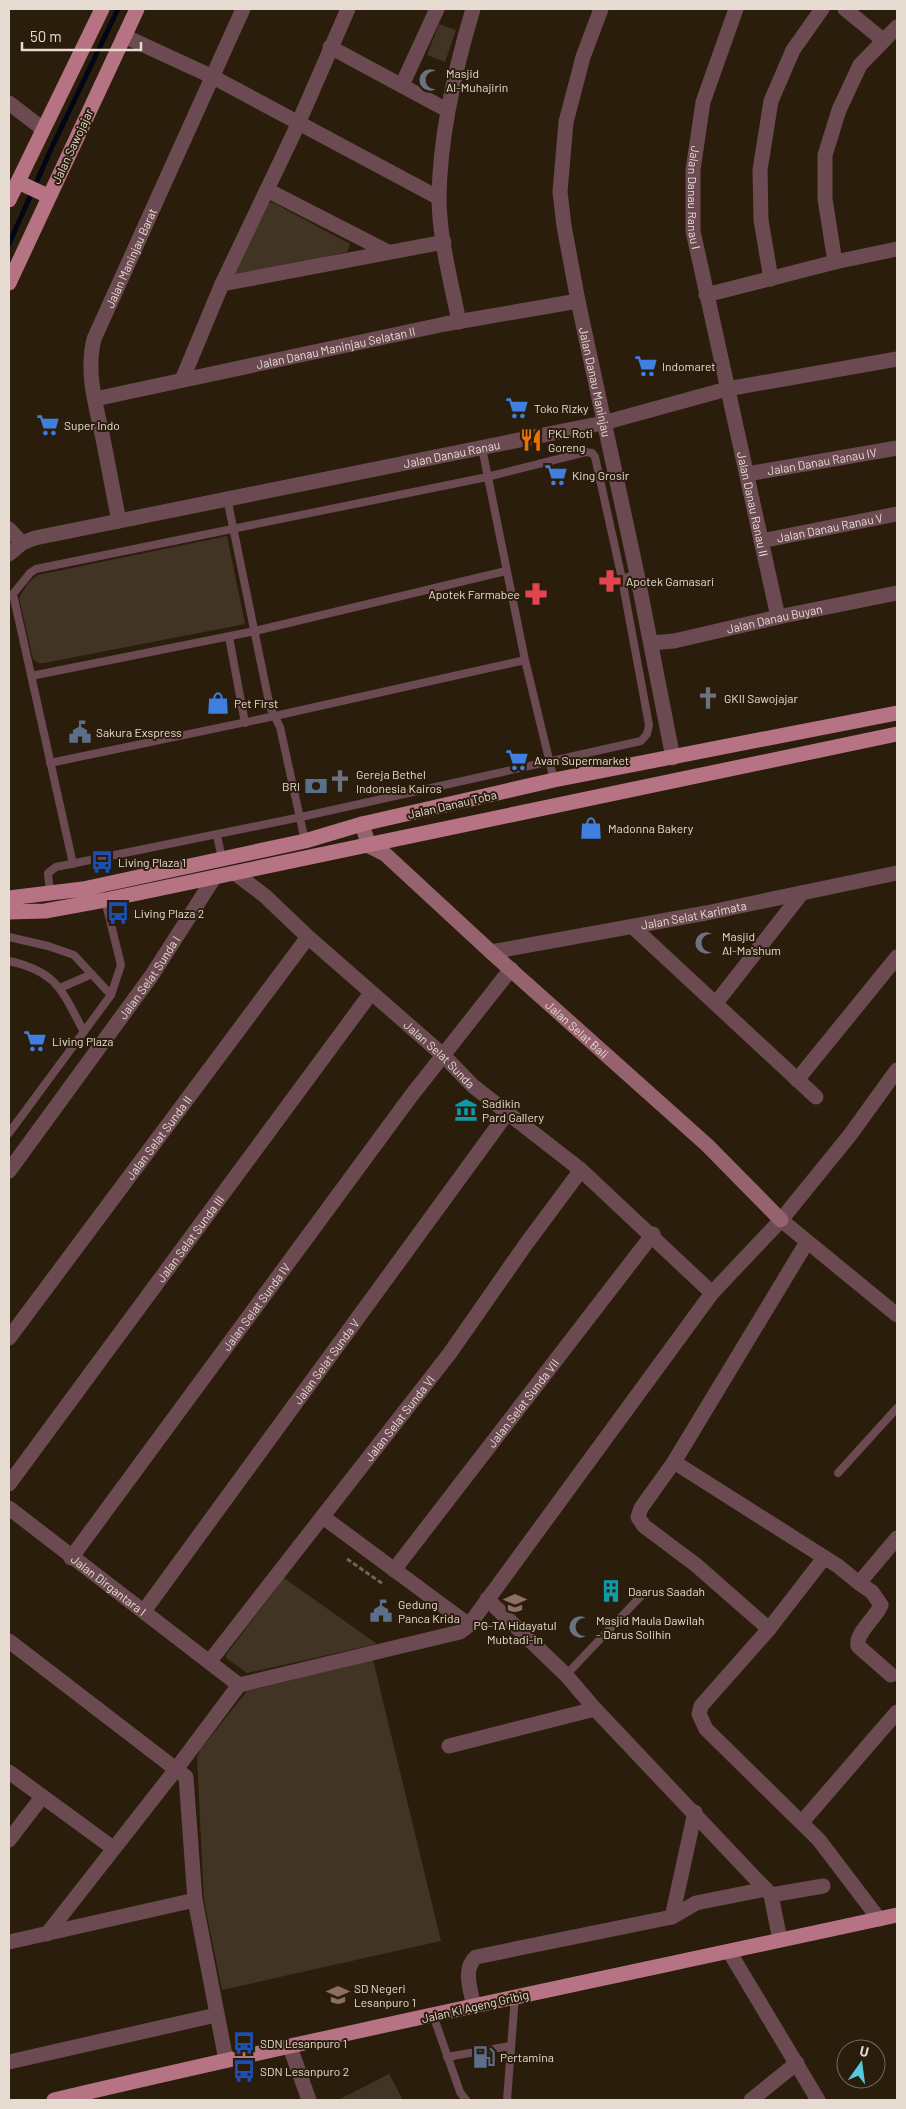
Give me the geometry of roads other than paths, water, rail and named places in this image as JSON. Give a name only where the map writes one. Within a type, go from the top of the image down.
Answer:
[{"type":"main road","name":"Jalan Sawojajar","points":[[9,283],[33,189],[43,129],[102,9]]},
{"type":"main road","name":"Jalan Sawojajar","points":[[9,200],[33,189],[124,36],[137,9]]},
{"type":"main road","name":"Jalan Danau Toba","points":[[9,898],[82,890],[305,841],[362,824],[554,780],[897,713]]},
{"type":"main road","name":"Jalan Danau Toba","points":[[9,912],[45,911],[236,874],[897,734]]},
{"type":"main road","name":"Jalan Ki Ageng Gribig","points":[[54,2100],[226,2060],[474,2007],[515,1996],[730,1953],[780,1940],[897,1915]]},
{"type":"street","name":"Jalan Maninjau Barat","points":[[119,521],[90,365],[94,339],[242,9]]},
{"type":"street","points":[[182,380],[222,284],[267,190],[348,9]]},
{"type":"street","points":[[402,85],[437,9]]},
{"type":"street","points":[[459,322],[444,242],[439,198],[447,110],[473,9]]},
{"type":"street","name":"Jalan Danau Maninjau","points":[[601,9],[570,101],[563,146],[560,192],[564,226],[578,301],[603,424],[637,574],[673,758]]},
{"type":"street","name":"Jalan Danau Ranau I","points":[[727,390],[693,231],[693,170],[703,102],[736,9]]},
{"type":"street","points":[[771,279],[762,220],[760,170],[771,101],[793,50],[822,9]]},
{"type":"street","points":[[845,9],[883,40]]},
{"type":"street","points":[[835,262],[826,199],[825,155],[839,110],[860,66],[897,27]]},
{"type":"street","points":[[124,36],[213,77],[295,128],[439,198]]},
{"type":"street","points":[[330,47],[447,110]]},
{"type":"street","points":[[9,103],[43,129]]},
{"type":"street","points":[[267,190],[386,251]]},
{"type":"street","points":[[222,284],[386,251],[444,242]]},
{"type":"street","points":[[706,294],[835,262],[897,249]]},
{"type":"street","name":"Jalan Danau Maninjau Selatan II","points":[[95,399],[459,322],[578,301]]},
{"type":"street","name":"Jalan Danau Ranau","points":[[9,554],[22,543],[35,538],[603,424],[727,390],[897,359]]},
{"type":"street","name":"Jalan Danau Ranau II","points":[[727,390],[778,617]]},
{"type":"street","name":"Jalan Danau Ranau IV","points":[[747,474],[897,448]]},
{"type":"street","name":"Jalan Danau Ranau V","points":[[762,541],[897,514]]},
{"type":"street","points":[[9,529],[22,543]]},
{"type":"street","name":"Jalan Danau Buyan","points":[[651,643],[674,641],[778,617],[897,593]]},
{"type":"street","points":[[362,824],[369,846]]},
{"type":"street","name":"Jalan Selat Bali","points":[[369,846],[385,854],[491,952],[707,1145],[781,1220]]},
{"type":"street","name":"Jalan Selat Karimata","points":[[491,952],[633,927],[897,873]]},
{"type":"street","name":"Jalan Selat Sunda","points":[[236,874],[265,896],[308,937],[444,1056],[473,1086],[581,1170],[652,1234],[712,1293]]},
{"type":"street","name":"Jalan Selat Sunda I","points":[[9,1171],[152,975],[214,878]]},
{"type":"street","points":[[716,1003],[802,893]]},
{"type":"street","points":[[633,927],[816,1096]]},
{"type":"street","name":"Jalan Selat Sunda II","points":[[9,1338],[308,937]]},
{"type":"street","points":[[797,1080],[897,957]]},
{"type":"street","name":"Jalan Selat Sunda IV","points":[[71,1558],[411,1096],[512,970]]},
{"type":"street","name":"Jalan Selat Sunda III","points":[[9,1484],[371,993]]},
{"type":"street","points":[[47,1934],[177,1768],[239,1685],[460,1632],[469,1624],[712,1293],[781,1220],[850,1135],[897,1070]]},
{"type":"street","name":"Jalan Selat Sunda V","points":[[144,1611],[508,1112]]},
{"type":"street","name":"Jalan Selat Sunda VI","points":[[210,1661],[450,1353],[526,1244],[581,1170]]},
{"type":"street","points":[[781,1220],[897,1315]]},
{"type":"street","name":"Jalan Selat Sunda VII","points":[[394,1570],[652,1234]]},
{"type":"street","points":[[769,1629],[696,1565],[640,1520],[641,1508],[674,1462],[808,1242]]},
{"type":"street","points":[[674,1462],[824,1558],[872,1592],[881,1606],[877,1615],[860,1636],[858,1646],[891,1675]]},
{"type":"street","name":"Jalan Dirgantara I","points":[[9,1508],[71,1558],[144,1611],[239,1685]]},
{"type":"street","points":[[323,1517],[469,1624]]},
{"type":"street","points":[[859,1583],[897,1538]]},
{"type":"street","points":[[824,1558],[769,1629],[701,1706],[700,1714],[706,1728],[819,1840],[879,1919]]},
{"type":"street","points":[[487,1599],[566,1675],[595,1709],[695,1812],[768,1892],[780,1940]]},
{"type":"street","points":[[9,1641],[177,1768],[186,1777],[195,1900],[226,2060]]},
{"type":"street","points":[[449,1746],[595,1709]]},
{"type":"street","points":[[802,1822],[897,1712]]},
{"type":"street","points":[[9,1772],[113,1848]]},
{"type":"street","points":[[9,1840],[42,1797]]},
{"type":"street","points":[[672,1917],[695,1812]]},
{"type":"street","points":[[474,2007],[468,1970],[471,1962],[476,1957],[672,1917],[696,1903],[823,1886]]},
{"type":"street","points":[[9,1942],[195,1900]]},
{"type":"street","points":[[730,1953],[818,2100]]},
{"type":"street","points":[[9,2062],[216,2015]]},
{"type":"street","points":[[290,2047],[309,2100]]},
{"type":"street","points":[[751,2100],[797,2063]]},
{"type":"lane","points":[[482,448],[525,660],[554,780]]},
{"type":"lane","points":[[50,893],[48,873],[56,867],[73,864],[217,835],[301,817],[641,741],[647,734],[649,725],[622,579],[592,453],[586,452],[487,477],[36,569],[30,573],[11,596],[73,864]]},
{"type":"lane","points":[[227,498],[270,707],[280,727],[305,841]]},
{"type":"lane","points":[[31,676],[255,632],[506,572]]},
{"type":"lane","points":[[622,579],[637,574]]},
{"type":"lane","points":[[229,636],[245,723]]},
{"type":"lane","points":[[50,763],[245,723],[525,660]]},
{"type":"lane","points":[[640,681],[657,679]]},
{"type":"lane","points":[[217,835],[222,859]]},
{"type":"lane","points":[[9,1132],[111,995],[121,965],[105,900]]},
{"type":"lane","points":[[9,937],[48,946],[74,955],[111,995]]},
{"type":"lane","points":[[9,961],[42,971],[60,988],[84,1032]]},
{"type":"lane","points":[[60,988],[92,974]]},
{"type":"lane","points":[[838,1473],[897,1408]]},
{"type":"lane","points":[[566,1675],[642,1596]]},
{"type":"lane","points":[[507,2100],[515,1996]]},
{"type":"lane","points":[[433,2015],[460,2092],[466,2100]]},
{"type":"lane","points":[[448,2057],[510,2046]]},
{"type":"waterway","points":[[9,244],[52,147],[118,9]]},
{"type":"place","name":"Masjid Al-Muhajirin","points":[[430,80]]},
{"type":"place","name":"Indomaret","points":[[646,366]]},
{"type":"place","name":"Toko Rizky","points":[[517,408]]},
{"type":"place","name":"Super Indo","points":[[48,425]]},
{"type":"place","name":"PKL Roti Goreng","points":[[531,440]]},
{"type":"place","name":"King Grosir","points":[[556,475]]},
{"type":"place","name":"Apotek Gamasari","points":[[610,581]]},
{"type":"place","name":"Apotek Farmabee","points":[[536,594]]},
{"type":"place","name":"GKII Sawojajar","points":[[708,698]]},
{"type":"place","name":"Pet First","points":[[218,703]]},
{"type":"place","name":"Sakura Exspress","points":[[80,732]]},
{"type":"place","name":"Avan Supermarket","points":[[517,760]]},
{"type":"place","name":"Gereja Bethel Indonesia Kairos","points":[[340,781]]},
{"type":"place","name":"BRI","points":[[316,786]]},
{"type":"place","name":"Madonna Bakery","points":[[591,828]]},
{"type":"place","name":"Living Plaza 1","points":[[102,862]]},
{"type":"place","name":"Living Plaza 2","points":[[118,913]]},
{"type":"place","name":"Masjid Al-Ma'shum","points":[[706,943]]},
{"type":"place","name":"Living Plaza","points":[[35,1041]]},
{"type":"place","name":"Sadikin Pard Gallery","points":[[466,1110]]},
{"type":"place","name":"Daarus Saadah","points":[[611,1591]]},
{"type":"place","name":"PG-TA Hidayatul Mubtadi-in","points":[[515,1603]]},
{"type":"place","name":"Gedung Panca Krida","points":[[381,1611]]},
{"type":"place","name":"Masjid Maula Dawilah - Darus Solihin","points":[[580,1627]]},
{"type":"place","name":"SD Negeri Lesanpuro 1","points":[[338,1995]]},
{"type":"place","name":"SDN Lesanpuro 1","points":[[244,2043]]},
{"type":"place","name":"Pertamina","points":[[484,2057]]},
{"type":"place","name":"SDN Lesanpuro 2","points":[[244,2071]]}]
